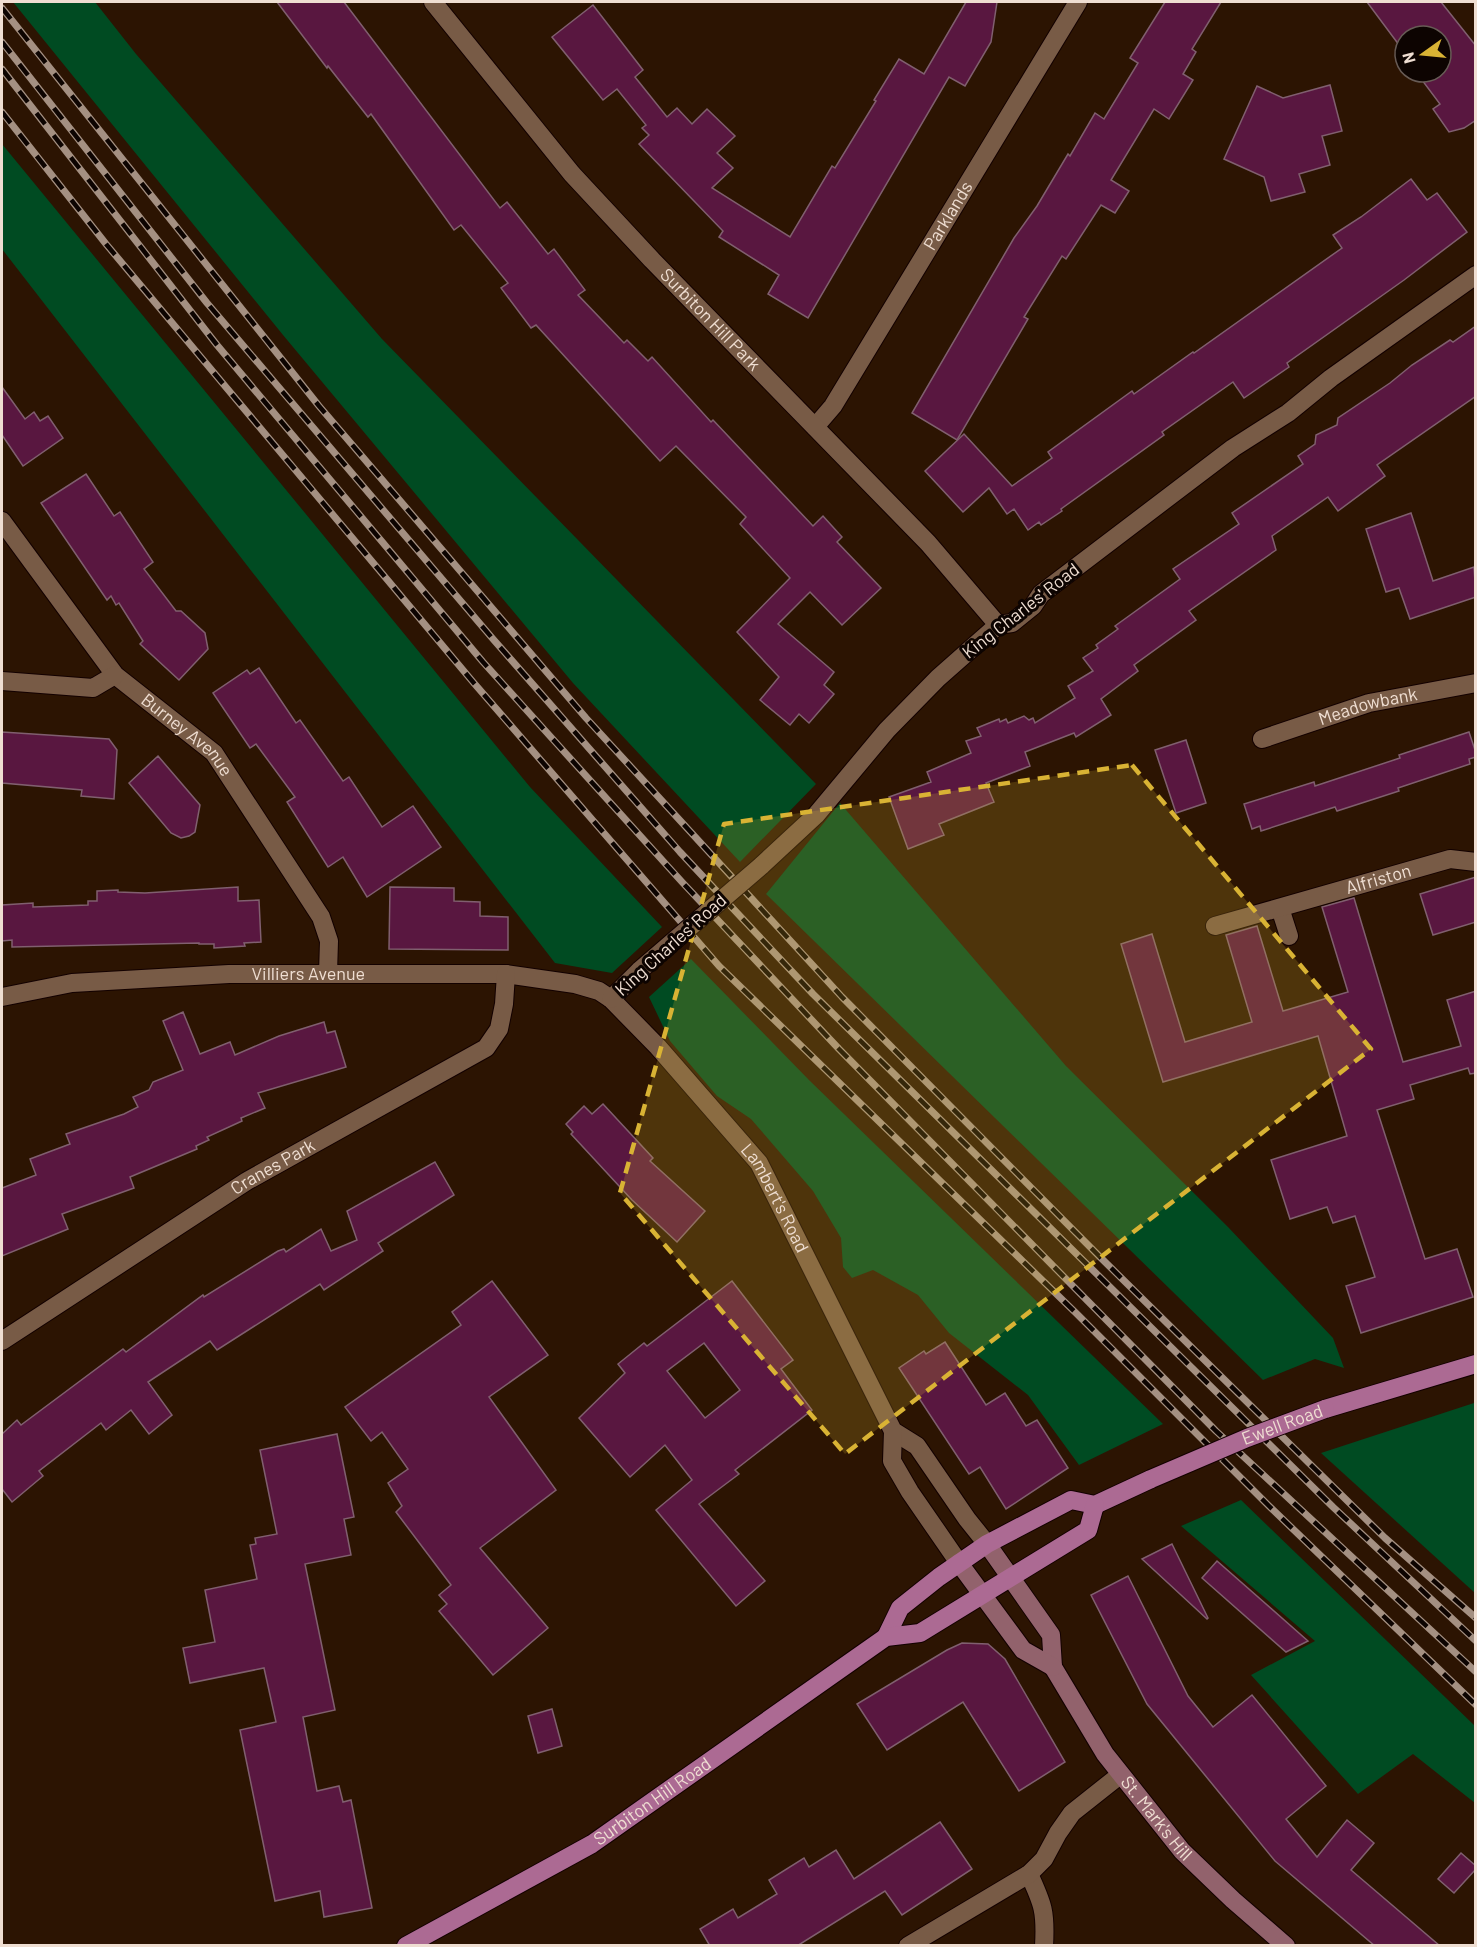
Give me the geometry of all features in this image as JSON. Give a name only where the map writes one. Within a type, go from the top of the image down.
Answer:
[{"type":"main road","name":"Ewell Road","points":[[959,1563],[987,1544],[1071,1500],[1095,1505],[1247,1438],[1325,1409],[1476,1364]]},
{"type":"main road","points":[[1010,1578],[1089,1530],[1095,1505]]},
{"type":"main road","name":"St. Mark's Hill","points":[[987,1544],[1051,1635],[1053,1667],[1104,1754],[1182,1851],[1286,1946]]},
{"type":"main road","points":[[959,1563],[1023,1650],[1053,1667]]},
{"type":"main road","name":"Surbiton Hill Road","points":[[886,1637],[900,1608],[959,1563]]},
{"type":"main road","name":"Surbiton Hill Road","points":[[406,1946],[592,1844],[886,1637],[920,1633],[1010,1578]]},
{"type":"street","name":"Surbiton Hill Park","points":[[434,2],[572,174],[652,260],[928,543],[998,625]]},
{"type":"street","name":"Parklands","points":[[815,427],[833,406],[1078,2]]},
{"type":"street","name":"King Charles' Road","points":[[611,999],[640,970],[761,866],[816,815],[887,730],[938,678],[998,625],[1012,623],[1033,606],[1041,594],[1233,448],[1288,413],[1331,378],[1476,275]]},
{"type":"street","name":"Burney Avenue","points":[[2,521],[115,675],[214,753],[321,917],[329,941],[328,973]]},
{"type":"street","points":[[2,681],[93,688],[115,675]]},
{"type":"street","name":"Meadowbank","points":[[1262,739],[1369,703],[1476,683]]},
{"type":"street","name":"Alfriston","points":[[1215,926],[1450,859],[1476,862]]},
{"type":"street","points":[[1280,908],[1288,936]]},
{"type":"street","name":"Villiers Avenue","points":[[2,997],[72,983],[151,977],[328,973],[506,974],[575,984],[599,991],[611,999]]},
{"type":"street","name":"Cranes Park","points":[[2,1341],[247,1181],[486,1048],[500,1029],[506,974]]},
{"type":"street","name":"Lambert's Road","points":[[611,999],[678,1069],[759,1163],[893,1431],[892,1461],[910,1492],[959,1563]]},
{"type":"street","points":[[893,1431],[917,1446],[987,1544]]},
{"type":"street","points":[[908,1946],[1029,1874],[1044,1859],[1072,1813],[1120,1775]]},
{"type":"street","points":[[1029,1874],[1043,1906],[1044,1946]]},
{"type":"highlighted area","points":[[1132,765],[1371,1049],[845,1454],[620,1193],[724,824]]},
{"type":"green space","points":[[13,2],[95,2],[136,54],[382,339],[816,784],[740,862],[573,683],[283,335]]},
{"type":"green space","points":[[2,144],[530,787],[662,927],[612,973],[555,963],[2,249]]},
{"type":"green space","points":[[840,803],[1066,1066],[1228,1227],[1333,1338],[1344,1368],[1315,1359],[1263,1380],[766,894]]},
{"type":"green space","points":[[691,959],[809,1080],[1163,1424],[1079,1465],[1028,1395],[949,1333],[918,1295],[873,1270],[852,1278],[843,1267],[841,1238],[813,1191],[751,1119],[717,1096],[670,1041],[649,997]]},
{"type":"green space","points":[[1476,1404],[1475,1593],[1321,1453]]},
{"type":"green space","points":[[1241,1500],[1475,1726],[1475,1803],[1413,1754],[1358,1794],[1251,1675],[1315,1641],[1181,1526]]},
{"type":"building","points":[[277,2],[344,2],[500,208],[507,202],[548,254],[554,249],[585,290],[578,295],[624,343],[627,340],[648,361],[652,357],[711,422],[713,420],[813,526],[823,516],[842,537],[837,542],[881,588],[842,625],[810,592],[778,624],[834,672],[824,685],[834,694],[809,723],[799,714],[790,725],[760,700],[779,677],[737,632],[790,578],[740,524],[746,517],[676,446],[660,461],[536,325],[531,328],[501,288],[508,283],[461,225],[454,230],[371,114],[368,117]]},
{"type":"building","points":[[966,2],[997,2],[991,42],[965,86],[949,77],[808,318],[768,294],[779,275],[719,237],[723,231],[639,144],[649,135],[642,128],[646,125],[617,89],[603,100],[552,37],[593,5],[643,70],[635,77],[667,117],[677,108],[692,124],[707,109],[735,136],[717,153],[733,168],[712,188],[790,237],[832,166],[835,168],[899,59],[924,74]]},
{"type":"building","points":[[1165,2],[1221,2],[1192,49],[1196,52],[1183,74],[1193,80],[1169,119],[1154,109],[1111,180],[1129,191],[1115,213],[1101,205],[1066,259],[1062,256],[1024,317],[1028,319],[957,440],[912,413],[1014,238],[1037,206],[1068,154],[1070,156],[1095,113],[1104,119],[1138,63],[1130,58]]},
{"type":"building","points":[[1367,2],[1441,2],[1476,46],[1476,120],[1464,128],[1449,132],[1433,109],[1440,104],[1425,84],[1453,84],[1453,24],[1393,24],[1393,37]]},
{"type":"building","points":[[1330,85],[1342,131],[1322,136],[1330,165],[1299,174],[1305,192],[1271,201],[1264,177],[1224,159],[1257,86],[1283,98]]},
{"type":"building","points":[[1411,179],[1427,200],[1437,193],[1467,232],[1287,363],[1289,367],[1244,398],[1233,382],[1162,432],[1164,435],[1041,525],[1039,522],[1028,530],[1014,509],[1007,514],[989,488],[963,512],[925,471],[964,434],[1012,486],[1052,458],[1048,452],[1132,391],[1134,394],[1342,248],[1333,235]]},
{"type":"building","points":[[1476,326],[1476,396],[1377,465],[1385,476],[1338,511],[1328,497],[1272,536],[1276,550],[1189,611],[1196,620],[1134,665],[1138,671],[1101,699],[1111,715],[1076,737],[1074,733],[1025,752],[1030,766],[986,783],[994,802],[939,824],[944,835],[908,849],[889,797],[931,782],[927,772],[971,753],[966,741],[981,736],[977,728],[999,719],[1000,722],[1006,719],[1008,723],[1024,716],[1029,720],[1033,718],[1035,723],[1075,698],[1068,686],[1093,671],[1083,658],[1098,648],[1096,645],[1118,629],[1115,626],[1180,579],[1173,569],[1239,524],[1232,513],[1303,464],[1298,456],[1315,444],[1316,435],[1337,425],[1338,418],[1390,383],[1412,365]]},
{"type":"building","points":[[2,387],[25,419],[34,412],[40,421],[48,416],[63,438],[23,466],[2,435]]},
{"type":"building","points":[[86,474],[114,516],[120,512],[153,562],[144,569],[176,611],[181,611],[205,633],[208,649],[179,680],[140,644],[143,641],[119,603],[116,605],[111,596],[107,600],[41,503]]},
{"type":"building","points":[[1411,513],[1433,581],[1474,567],[1476,597],[1410,619],[1399,588],[1386,592],[1366,529]]},
{"type":"building","points":[[259,668],[296,723],[300,720],[343,781],[349,777],[382,827],[413,806],[441,847],[367,897],[343,857],[328,867],[287,802],[295,797],[256,744],[250,748],[213,693],[247,670],[250,674]]},
{"type":"building","points":[[2,732],[109,739],[117,750],[114,799],[81,796],[82,790],[2,783]]},
{"type":"building","points":[[1469,732],[1476,753],[1476,757],[1469,759],[1470,764],[1398,788],[1399,791],[1337,811],[1335,807],[1261,831],[1260,826],[1252,829],[1244,804],[1314,782],[1315,786]]},
{"type":"building","points":[[1186,740],[1206,803],[1176,813],[1155,750]]},
{"type":"building","points":[[158,756],[200,805],[195,832],[189,836],[181,838],[171,833],[129,783]]},
{"type":"building","points":[[1476,877],[1476,922],[1433,935],[1420,894]]},
{"type":"building","points":[[238,887],[238,901],[259,900],[261,942],[244,943],[245,946],[214,948],[214,944],[199,943],[12,947],[12,940],[2,941],[2,905],[33,903],[33,907],[88,905],[88,901],[97,901],[97,891],[118,890],[118,892],[145,893]]},
{"type":"building","points":[[390,887],[454,888],[454,901],[480,902],[480,916],[508,917],[508,950],[389,949]]},
{"type":"building","points":[[1354,898],[1403,1062],[1461,1046],[1447,1000],[1476,991],[1476,1073],[1470,1074],[1468,1068],[1410,1085],[1414,1099],[1377,1110],[1425,1259],[1457,1249],[1473,1297],[1361,1333],[1346,1286],[1375,1277],[1355,1216],[1333,1223],[1327,1207],[1290,1219],[1271,1160],[1347,1136],[1318,1036],[1163,1082],[1121,944],[1152,934],[1185,1042],[1252,1022],[1226,935],[1257,926],[1283,1011],[1348,992],[1322,907]]},
{"type":"building","points":[[183,1012],[200,1054],[230,1042],[235,1055],[279,1036],[324,1022],[327,1033],[335,1031],[346,1067],[258,1093],[265,1108],[207,1137],[209,1140],[196,1146],[197,1149],[130,1177],[134,1188],[62,1214],[68,1229],[2,1256],[2,1188],[36,1175],[30,1159],[70,1144],[66,1134],[138,1107],[133,1097],[149,1090],[153,1082],[183,1070],[163,1021]]},
{"type":"building","points":[[603,1104],[653,1158],[650,1161],[705,1211],[677,1242],[632,1200],[571,1134],[573,1132],[566,1124],[584,1106],[592,1114]]},
{"type":"building","points":[[435,1162],[454,1195],[378,1243],[383,1251],[324,1290],[320,1284],[217,1350],[210,1341],[148,1382],[172,1415],[149,1434],[131,1410],[106,1430],[101,1423],[39,1471],[43,1476],[12,1502],[2,1489],[2,1434],[17,1420],[21,1425],[123,1349],[126,1352],[203,1295],[204,1297],[278,1251],[284,1249],[286,1252],[321,1229],[331,1251],[357,1240],[347,1211]]},
{"type":"building","points":[[492,1281],[548,1355],[489,1397],[556,1490],[480,1548],[548,1628],[493,1675],[439,1611],[447,1604],[439,1595],[451,1585],[396,1512],[402,1506],[388,1483],[408,1469],[382,1432],[371,1441],[345,1407],[461,1325],[452,1312]]},
{"type":"building","points":[[732,1281],[793,1360],[781,1369],[812,1410],[735,1470],[739,1474],[699,1504],[765,1581],[736,1606],[656,1510],[692,1480],[665,1445],[630,1477],[579,1418],[625,1373],[618,1364],[644,1343],[647,1346]],"holes":[[[704,1343],[740,1390],[705,1418],[667,1371]]]},
{"type":"building","points":[[945,1342],[986,1405],[1005,1393],[1026,1426],[1037,1420],[1068,1468],[1006,1509],[980,1467],[969,1474],[899,1368],[924,1351],[926,1354]]},
{"type":"building","points":[[337,1434],[354,1517],[344,1519],[351,1555],[305,1564],[335,1710],[303,1717],[317,1791],[339,1786],[343,1802],[351,1800],[372,1908],[324,1917],[320,1891],[275,1901],[240,1730],[276,1722],[264,1668],[190,1683],[183,1648],[215,1642],[205,1590],[257,1579],[250,1545],[256,1544],[255,1538],[277,1534],[260,1450]]},
{"type":"building","points":[[1172,1544],[1208,1618],[1207,1619],[1142,1559]]},
{"type":"building","points":[[1217,1561],[1308,1641],[1286,1652],[1202,1578]]},
{"type":"building","points":[[1128,1576],[1188,1696],[1213,1727],[1252,1695],[1326,1786],[1286,1819],[1317,1857],[1347,1820],[1374,1843],[1351,1870],[1440,1946],[1375,1946],[1275,1861],[1147,1704],[1091,1595]]},
{"type":"building","points":[[962,1643],[988,1644],[1005,1659],[1065,1762],[1019,1791],[963,1702],[887,1750],[857,1704]]},
{"type":"building","points":[[552,1709],[562,1746],[538,1753],[528,1716]]},
{"type":"building","points":[[940,1822],[972,1869],[902,1915],[885,1891],[797,1946],[710,1946],[700,1929],[733,1909],[738,1918],[777,1894],[769,1880],[804,1858],[809,1867],[836,1850],[854,1879]]},
{"type":"building","points":[[1461,1853],[1476,1866],[1476,1869],[1454,1893],[1438,1879]]},
{"type":"railway","points":[[2,8],[319,406],[586,718],[842,997],[1100,1257],[1385,1538],[1476,1618]]},
{"type":"railway","points":[[2,42],[207,303],[493,639],[680,852],[813,994],[1333,1507],[1476,1641]]},
{"type":"railway","points":[[2,69],[217,345],[483,662],[682,882],[839,1049],[1216,1431],[1476,1672]]},
{"type":"railway","points":[[2,112],[106,244],[473,682],[719,966],[1077,1314],[1269,1506],[1476,1705]]}]
